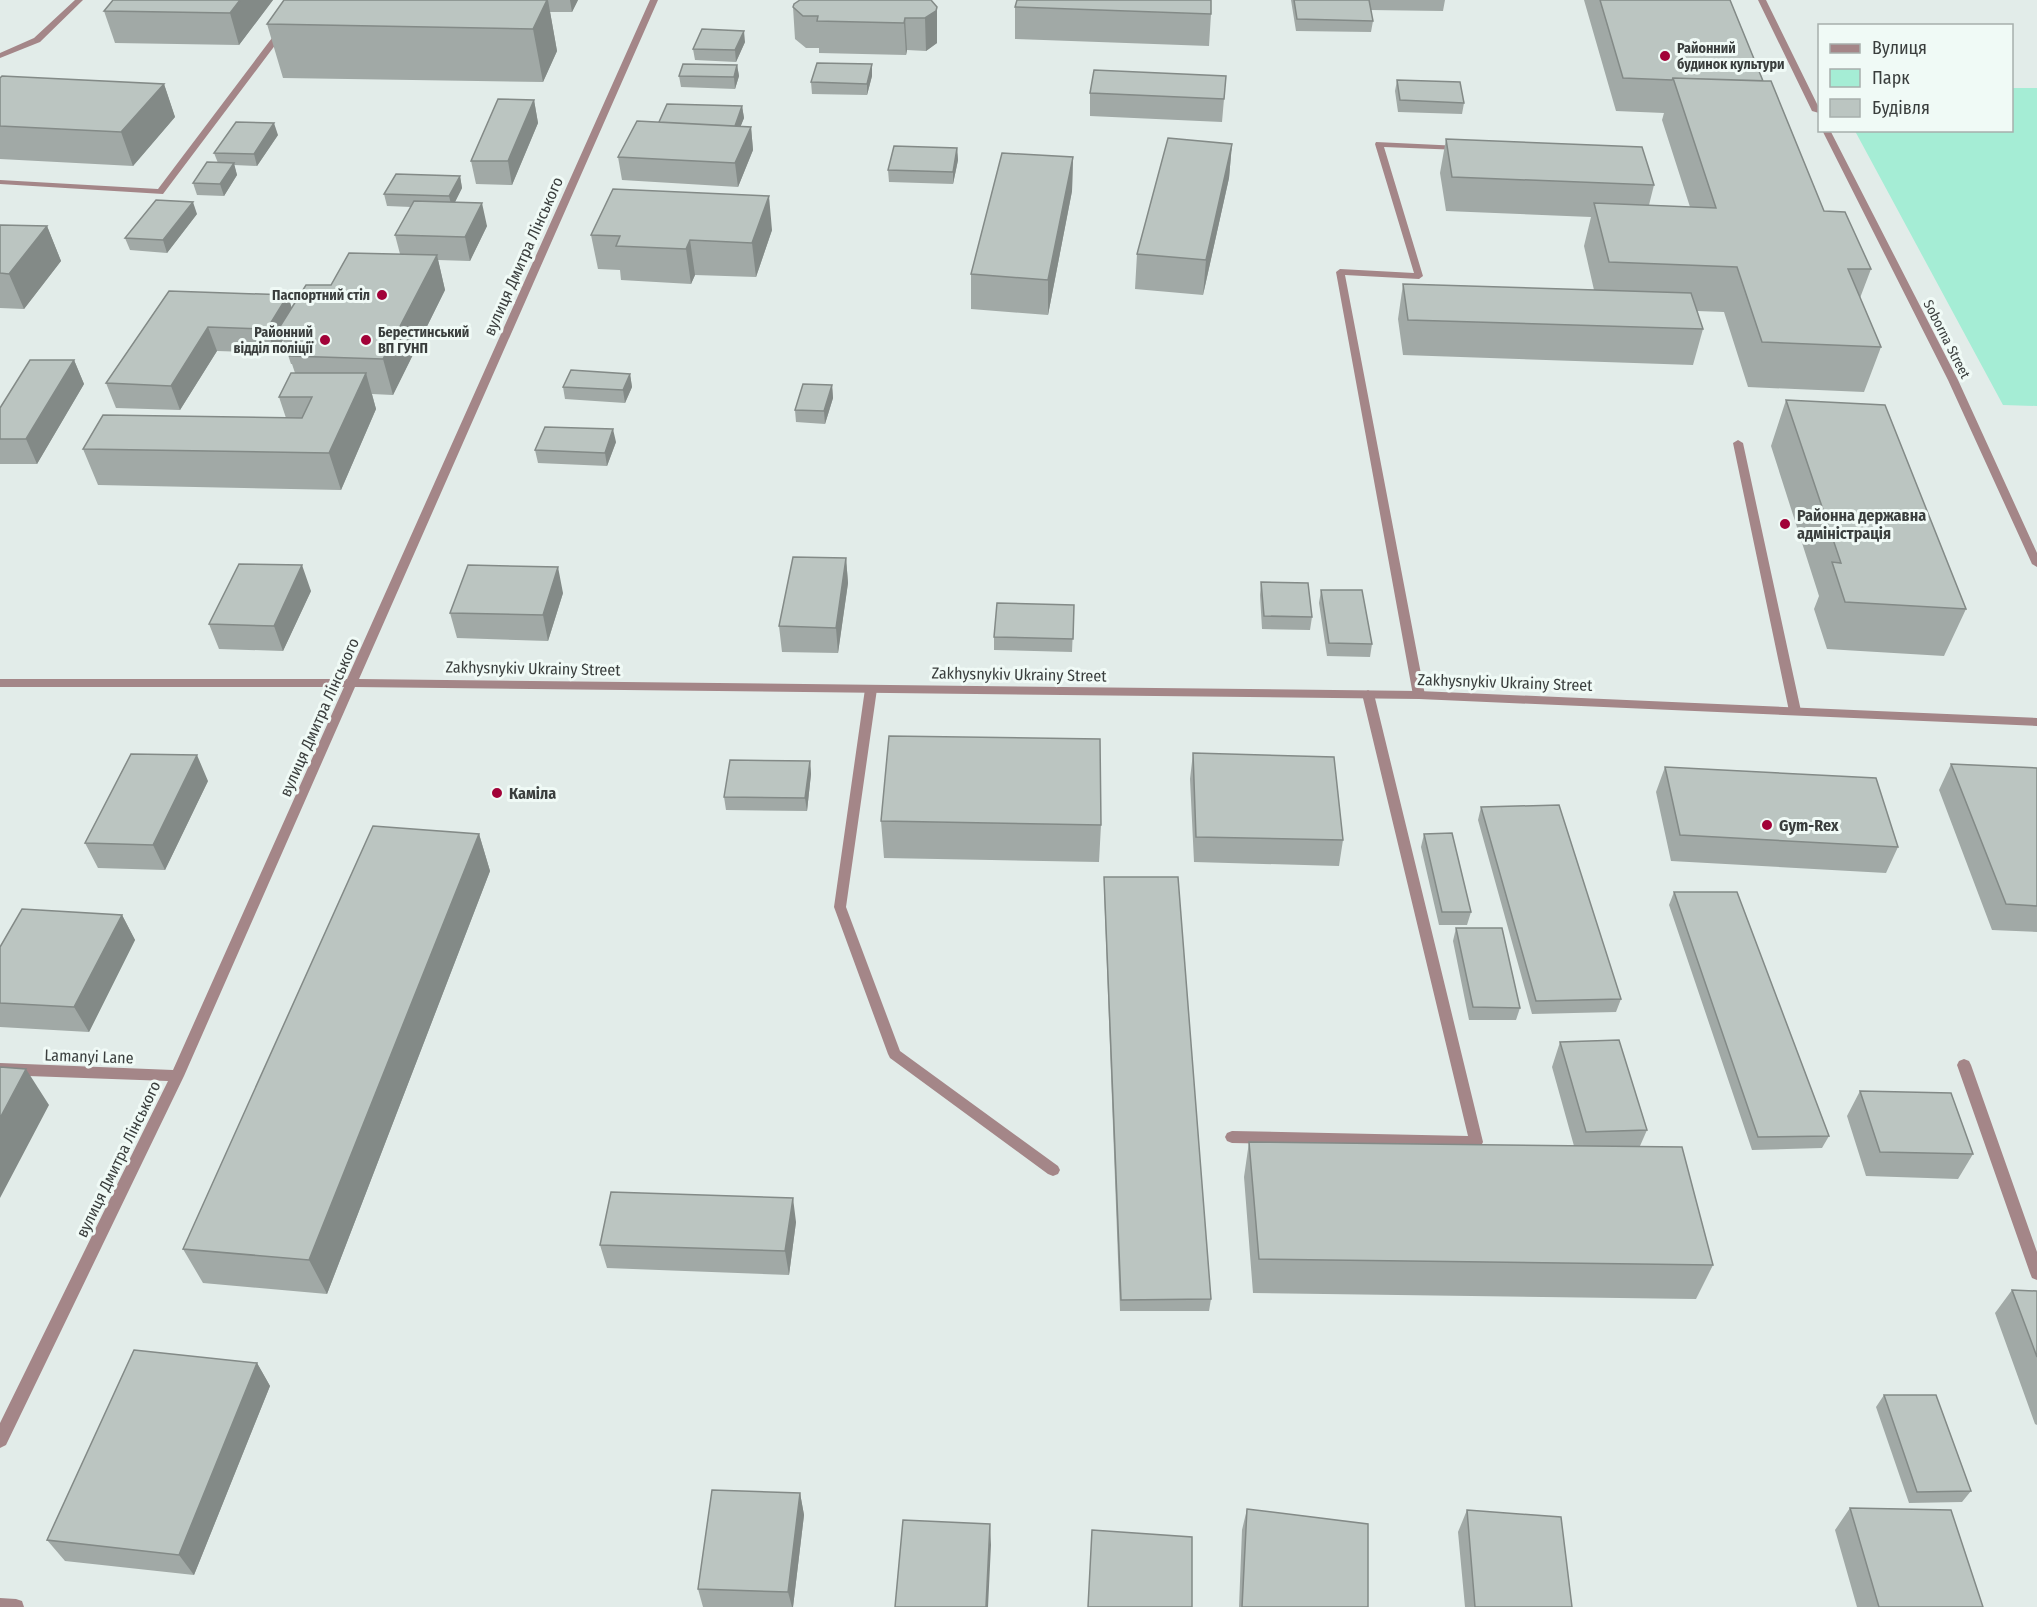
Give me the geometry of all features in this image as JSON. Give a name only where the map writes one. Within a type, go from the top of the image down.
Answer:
[{"type":"street","points":[[0,56],[37,40],[79,0]]},
{"type":"street","name":"вулиця Дмитра Лінського","points":[[0,1440],[177,1076],[654,0]]},
{"type":"street","points":[[1762,0],[1818,114]]},
{"type":"street","points":[[0,182],[160,192],[291,20]]},
{"type":"street","name":"Soborna Street","points":[[1827,132],[1953,380],[2037,564]]},
{"type":"street","points":[[1419,695],[1340,272],[1419,276],[1379,144],[1474,149]]},
{"type":"street","points":[[1738,443],[1795,711]]},
{"type":"street","name":"Zakhysnykiv Ukrainy Street","points":[[0,683],[352,683],[1368,694],[2037,722]]},
{"type":"street","points":[[871,689],[840,907],[895,1054],[1053,1170]]},
{"type":"street","points":[[1232,1137],[1476,1142],[1368,694]]},
{"type":"street","points":[[1964,1065],[2037,1273]]},
{"type":"street","name":"Lamanyi Lane","points":[[0,1069],[177,1076]]},
{"type":"street","points":[[0,1606],[16,1607]]},
{"type":"green space","points":[[2013,88],[2037,88],[2037,406],[2003,405],[1856,132],[2013,132]]},
{"type":"building","points":[[113,0],[240,0],[230,13],[104,11]]},
{"type":"building","points":[[284,0],[547,0],[533,29],[267,24]]},
{"type":"building","points":[[800,0],[931,0],[937,7],[936,11],[925,18],[905,18],[904,23],[817,21],[818,16],[803,16],[793,7]]},
{"type":"building","points":[[1017,0],[1211,0],[1211,14],[1015,7]]},
{"type":"building","points":[[1294,0],[1369,0],[1373,21],[1297,19]]},
{"type":"building","name":"Районний будинок культури","points":[[1600,0],[1730,0],[1763,81],[1623,78]]},
{"type":"building","points":[[702,29],[744,31],[735,50],[693,49]]},
{"type":"building","points":[[817,63],[872,64],[867,84],[811,82]]},
{"type":"building","points":[[683,64],[737,65],[734,77],[679,76]]},
{"type":"building","points":[[1094,70],[1226,76],[1224,99],[1090,93]]},
{"type":"building","points":[[2,76],[164,84],[121,132],[0,126],[0,78]]},
{"type":"building","points":[[1673,78],[1771,81],[1824,211],[1845,212],[1871,269],[1848,269],[1881,347],[1762,342],[1737,267],[1609,262],[1594,203],[1716,208]]},
{"type":"building","points":[[1397,80],[1460,82],[1464,103],[1400,100]]},
{"type":"building","points":[[498,99],[534,100],[508,161],[471,161]]},
{"type":"building","points":[[667,104],[742,106],[735,126],[659,122]]},
{"type":"building","points":[[637,121],[751,127],[735,163],[618,157]]},
{"type":"building","points":[[236,122],[274,123],[254,154],[214,153]]},
{"type":"building","points":[[1168,138],[1232,144],[1206,260],[1137,254]]},
{"type":"building","points":[[1446,139],[1642,147],[1654,185],[1452,177]]},
{"type":"building","points":[[894,146],[957,148],[953,172],[888,170]]},
{"type":"building","points":[[1002,153],[1073,157],[1048,280],[971,274]]},
{"type":"building","points":[[207,162],[234,163],[220,184],[193,183]]},
{"type":"building","points":[[396,174],[460,176],[449,196],[384,194]]},
{"type":"building","points":[[613,189],[769,196],[752,243],[690,240],[686,249],[616,246],[620,236],[591,235]]},
{"type":"building","points":[[156,200],[193,202],[163,240],[125,238]]},
{"type":"building","points":[[414,201],[482,203],[465,237],[395,235]]},
{"type":"building","points":[[0,225],[47,226],[9,274],[0,273]]},
{"type":"building","points":[[349,253],[437,255],[383,359],[290,356],[305,329],[279,328],[306,285],[331,285]]},
{"type":"building","points":[[1403,284],[1691,293],[1703,329],[1408,320]]},
{"type":"building","points":[[169,291],[288,295],[267,329],[208,327],[171,386],[106,383]]},
{"type":"building","points":[[30,360],[74,360],[26,439],[0,439],[0,408]]},
{"type":"building","points":[[571,370],[630,374],[623,390],[563,387]]},
{"type":"building","points":[[291,373],[366,373],[329,453],[83,449],[103,415],[302,418],[312,397],[279,397]]},
{"type":"building","points":[[803,384],[832,385],[824,411],[795,410]]},
{"type":"building","points":[[1786,400],[1885,405],[1966,609],[1845,602],[1832,562],[1841,563]]},
{"type":"building","points":[[545,427],[613,429],[605,453],[535,450]]},
{"type":"building","points":[[793,557],[846,558],[836,628],[779,626]]},
{"type":"building","points":[[239,564],[302,565],[274,626],[209,624]]},
{"type":"building","points":[[468,565],[558,567],[543,615],[450,613]]},
{"type":"building","points":[[1261,582],[1308,583],[1312,617],[1264,616]]},
{"type":"building","points":[[1321,590],[1362,590],[1372,644],[1329,643]]},
{"type":"building","points":[[997,603],[1074,605],[1073,639],[994,637]]},
{"type":"building","points":[[889,736],[1100,739],[1101,825],[881,821]]},
{"type":"building","points":[[1193,753],[1334,757],[1343,840],[1196,837]]},
{"type":"building","points":[[131,754],[197,755],[153,845],[85,843]]},
{"type":"building","points":[[730,760],[810,761],[805,798],[724,797]]},
{"type":"building","points":[[1951,764],[2037,768],[2037,906],[2006,904]]},
{"type":"building","points":[[1665,767],[1876,778],[1898,847],[1680,835]]},
{"type":"building","points":[[1559,805],[1621,999],[1536,1001],[1481,807]]},
{"type":"building","points":[[373,826],[479,834],[309,1260],[183,1249]]},
{"type":"building","points":[[1452,833],[1471,912],[1442,912],[1424,834]]},
{"type":"building","points":[[1104,877],[1178,877],[1211,1299],[1121,1300]]},
{"type":"building","points":[[1674,892],[1737,892],[1829,1136],[1758,1137]]},
{"type":"building","points":[[22,909],[122,915],[74,1007],[0,1003],[0,947]]},
{"type":"building","points":[[1456,928],[1502,928],[1520,1008],[1473,1007]]},
{"type":"building","points":[[1619,1040],[1647,1130],[1586,1132],[1560,1042]]},
{"type":"building","points":[[0,1067],[26,1069],[0,1118]]},
{"type":"building","points":[[1860,1091],[1951,1093],[1973,1154],[1880,1152]]},
{"type":"building","points":[[1249,1142],[1682,1147],[1713,1265],[1259,1259]]},
{"type":"building","points":[[611,1192],[793,1198],[785,1251],[600,1245]]},
{"type":"building","points":[[2012,1290],[2037,1291],[2037,1357]]},
{"type":"building","points":[[134,1350],[257,1363],[179,1555],[47,1540]]},
{"type":"building","points":[[1884,1395],[1936,1395],[1971,1491],[1917,1492]]},
{"type":"building","points":[[712,1490],[800,1493],[788,1592],[698,1589]]},
{"type":"building","points":[[1850,1508],[1951,1510],[1983,1607],[1879,1607]]},
{"type":"building","points":[[1247,1509],[1368,1524],[1368,1607],[1242,1607]]},
{"type":"building","points":[[1467,1510],[1561,1517],[1572,1607],[1475,1607]]},
{"type":"building","points":[[903,1520],[990,1524],[986,1607],[895,1607]]},
{"type":"building","points":[[1092,1530],[1192,1537],[1192,1607],[1088,1607]]},
{"type":"place","name":"Районний будинок культури","points":[[1665,56]]},
{"type":"place","name":"Паспортний стіл","points":[[382,295]]},
{"type":"place","name":"Районний відділ поліції","points":[[325,340]]},
{"type":"place","name":"Берестинський ВП ГУНП","points":[[366,340]]},
{"type":"place","name":"Районна державна адміністрація","points":[[1785,524]]},
{"type":"place","name":"Каміла","points":[[497,793]]},
{"type":"place","name":"Gym-Rex","points":[[1767,825]]}]
